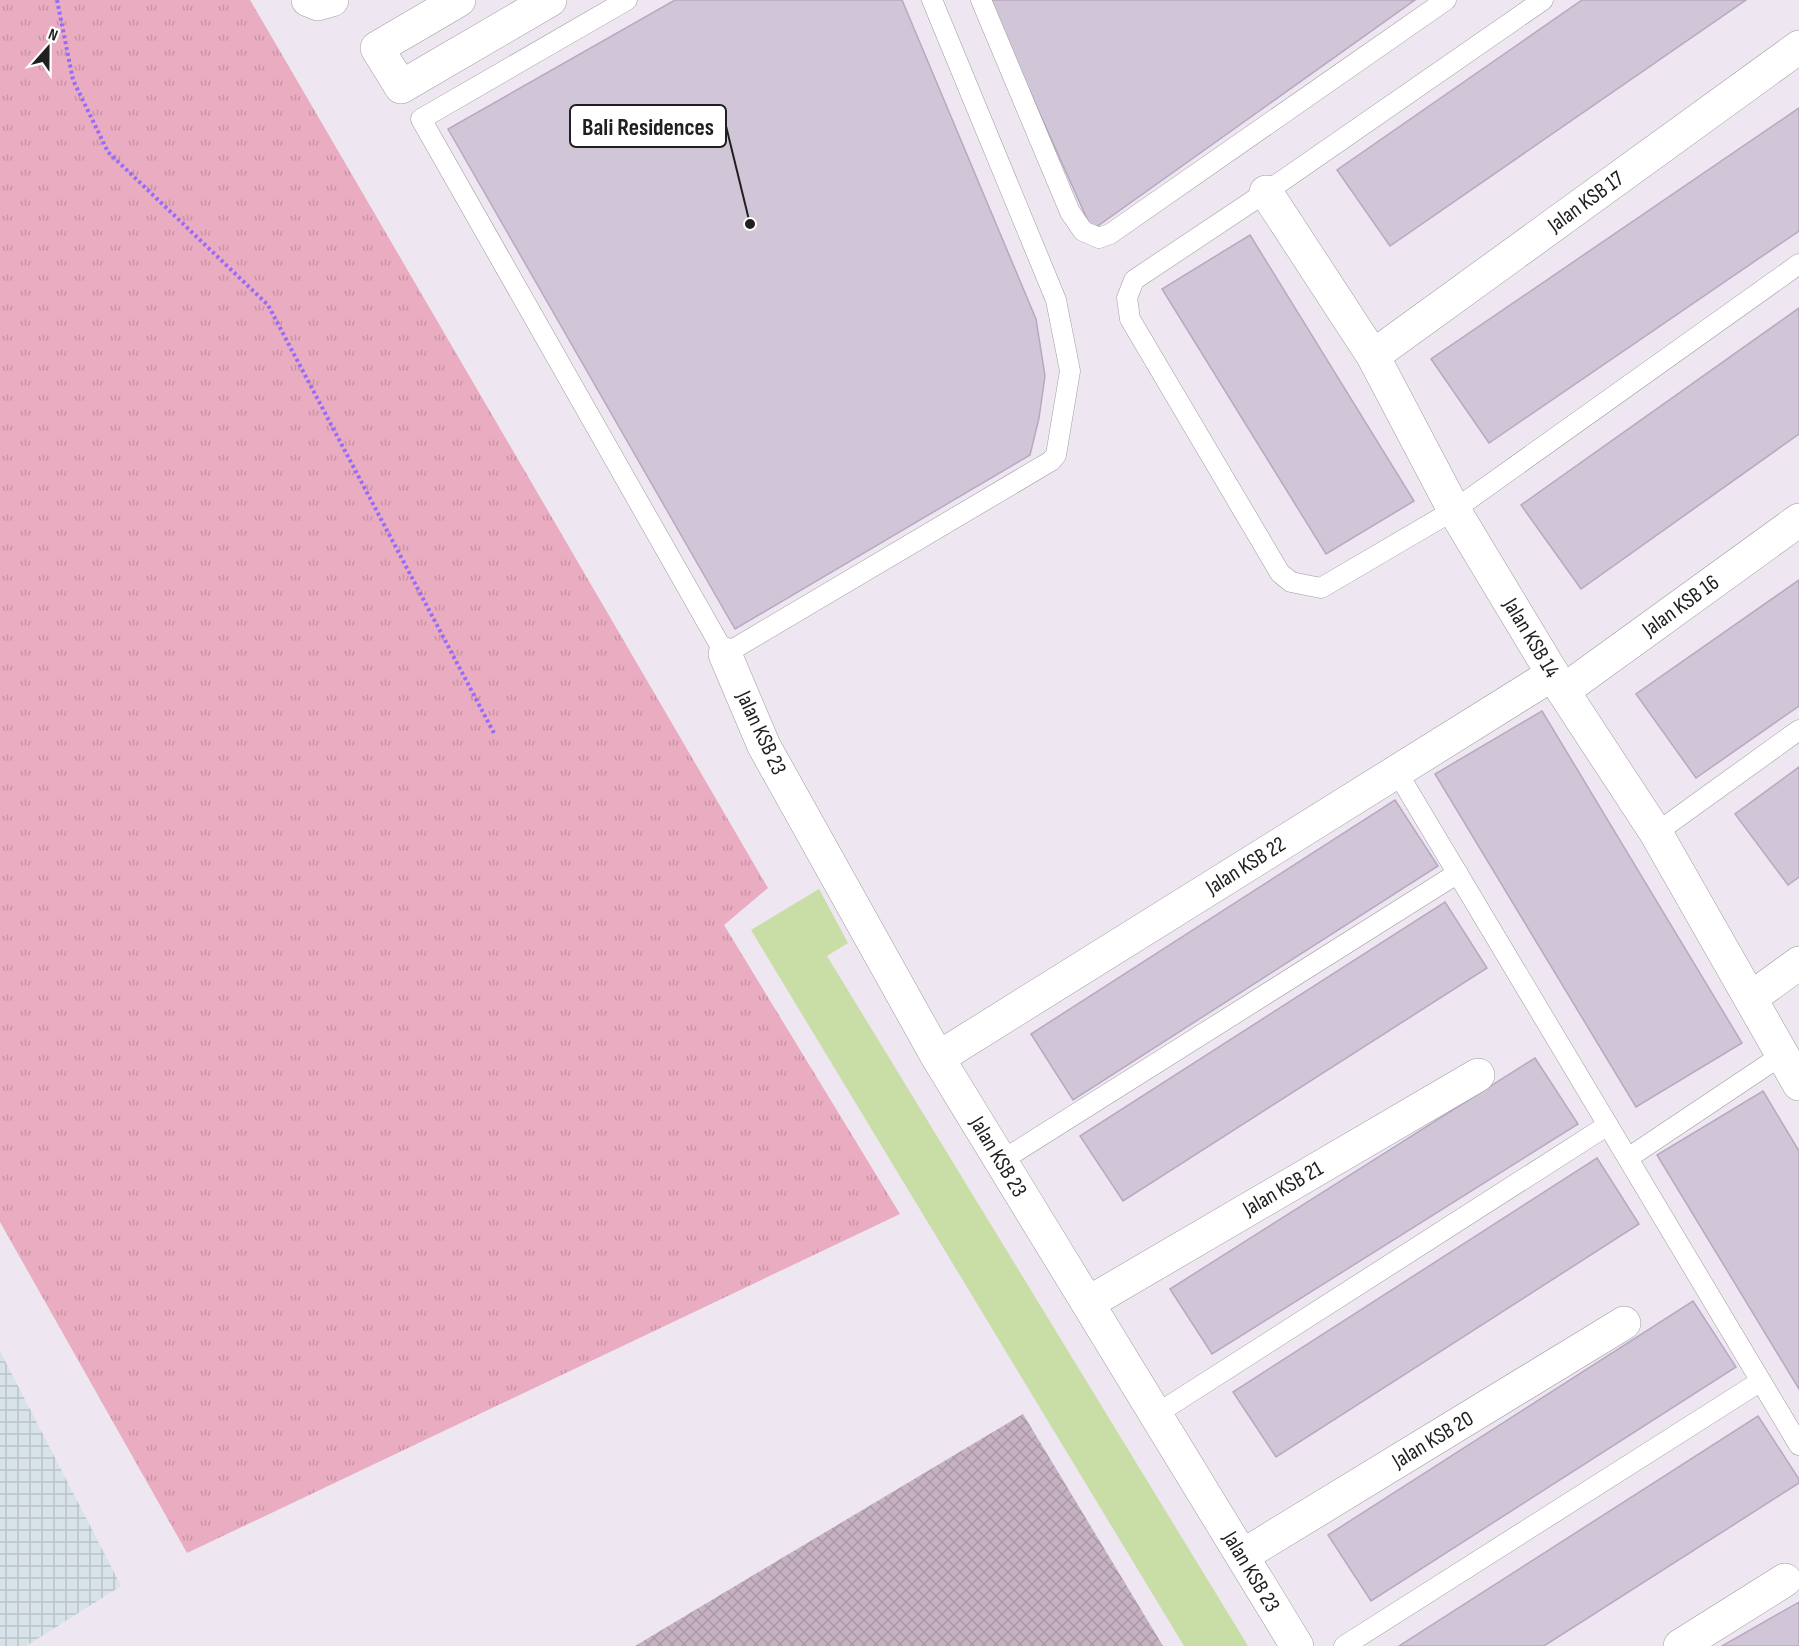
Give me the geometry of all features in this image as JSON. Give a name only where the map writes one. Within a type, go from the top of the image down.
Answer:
[{"type":"street","points":[[308,0],[318,4],[332,0]]},
{"type":"street","points":[[459,0],[376,48],[400,87],[550,0]]},
{"type":"street","name":"Jalan KSB 17","points":[[1373,356],[1799,47]]},
{"type":"street","name":"Jalan KSB 14","points":[[1266,192],[1373,356],[1454,510],[1558,683],[1656,833],[1799,1084]]},
{"type":"street","name":"Jalan KSB 16","points":[[1558,683],[1799,520]]},
{"type":"street","name":"Jalan KSB 23","points":[[725,654],[764,746],[938,1058],[1297,1646]]},
{"type":"street","name":"Jalan KSB 22","points":[[938,1058],[1397,772],[1558,683]]},
{"type":"street","points":[[1750,998],[1799,963]]},
{"type":"street","name":"Jalan KSB 21","points":[[1088,1303],[1478,1075]]},
{"type":"street","name":"Jalan KSB 20","points":[[1242,1556],[1624,1323]]},
{"type":"street","points":[[1680,1646],[1785,1580]]},
{"type":"lane","points":[[421,119],[627,0]]},
{"type":"lane","points":[[400,87],[421,119],[725,654],[1051,461],[1056,455],[1070,371],[1056,300],[932,0]]},
{"type":"lane","points":[[981,0],[1070,212],[1083,231],[1099,238],[1110,234],[1446,0]]},
{"type":"lane","points":[[1543,0],[1266,192],[1134,280],[1127,298],[1130,319],[1280,573],[1291,582],[1321,588],[1454,510],[1799,264]]},
{"type":"lane","points":[[1656,833],[1799,730]]},
{"type":"lane","points":[[1397,772],[1799,1445]]},
{"type":"lane","points":[[1001,1161],[1458,873]]},
{"type":"lane","points":[[1628,1158],[1782,1055]]},
{"type":"lane","points":[[1155,1414],[1608,1125]]},
{"type":"lane","points":[[1344,1646],[1761,1381]]},
{"type":"path","points":[[57,0],[73,80],[108,152],[268,305],[495,735]]},
{"type":"shaded area","points":[[819,889],[848,943],[827,956],[1248,1646],[1184,1646],[751,930]]},
{"type":"shaded area","points":[[0,1351],[121,1586],[26,1646],[0,1646]]},
{"type":"shaded area","points":[[1023,1414],[1163,1646],[635,1646]]},
{"type":"green space","points":[[0,0],[250,0],[768,888],[724,925],[900,1214],[187,1553],[0,1222]]},
{"type":"building","points":[[675,0],[902,0],[1036,319],[1045,376],[1039,418],[1030,455],[735,629],[448,129]]},
{"type":"building","points":[[989,0],[1415,0],[1092,230]]},
{"type":"building","points":[[1582,0],[1746,0],[1390,246],[1337,170]]},
{"type":"building","points":[[1799,108],[1799,231],[1489,443],[1431,359]]},
{"type":"building","points":[[1250,235],[1414,501],[1326,554],[1162,289]]},
{"type":"building","points":[[1799,308],[1799,434],[1581,589],[1521,505]]},
{"type":"building","points":[[1799,580],[1799,706],[1696,778],[1636,694]]},
{"type":"building","points":[[1542,711],[1742,1043],[1636,1107],[1435,774]]},
{"type":"building","points":[[1799,767],[1799,877],[1788,885],[1735,814]]},
{"type":"building","points":[[1395,800],[1438,866],[1073,1100],[1031,1034]]},
{"type":"building","points":[[1445,902],[1487,968],[1123,1201],[1080,1136]]},
{"type":"building","points":[[1535,1058],[1578,1124],[1212,1354],[1170,1289]]},
{"type":"building","points":[[1763,1091],[1799,1151],[1799,1389],[1657,1155]]},
{"type":"building","points":[[1597,1158],[1639,1224],[1276,1457],[1233,1392]]},
{"type":"building","points":[[1693,1301],[1736,1367],[1371,1601],[1328,1535]]},
{"type":"building","points":[[1758,1416],[1799,1479],[1799,1483],[1544,1646],[1399,1646]]},
{"type":"building","points":[[1799,1602],[1799,1646],[1722,1646]]},
{"type":"place","name":"Bali Residences","points":[[750,224]]}]
